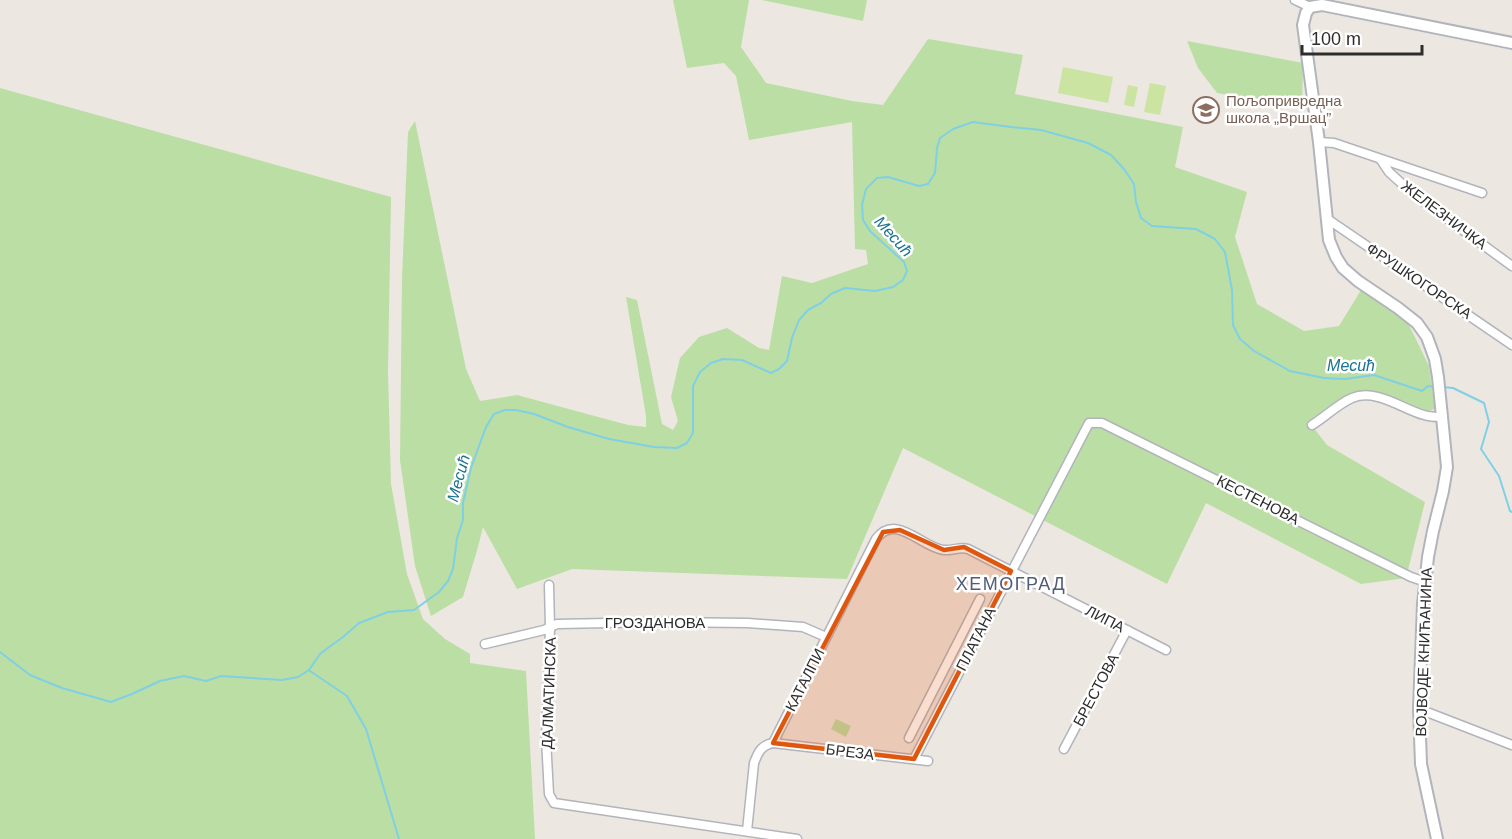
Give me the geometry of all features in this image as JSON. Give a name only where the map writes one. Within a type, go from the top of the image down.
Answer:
[{"type":"street","points":[[1295,0],[1310,8],[1315,5],[1329,6],[1512,43]]},
{"type":"street","name":"ВОЈВОДЕ КНИЋАНИНА","points":[[1310,8],[1303,25],[1329,240],[1343,268],[1418,323],[1427,337],[1438,376],[1447,467],[1433,531],[1426,582],[1419,709],[1421,764],[1437,839]]},
{"type":"street","points":[[1318,142],[1334,144],[1482,193]]},
{"type":"street","name":"ЖЕЛЕЗНИЧКА","points":[[1381,160],[1389,172],[1412,193],[1512,266]]},
{"type":"street","name":"ФРУШКОГОРСКА","points":[[1326,218],[1512,345]]},
{"type":"street","points":[[1312,425],[1353,397],[1365,396],[1391,402],[1422,415],[1443,417]]},
{"type":"street","name":"КЕСТЕНОВА","points":[[1089,423],[1102,423],[1411,577],[1426,582]]},
{"type":"street","name":"ПЛАТАНА","points":[[914,759],[1089,423]]},
{"type":"street","name":"ЛИПА","points":[[883,532],[891,529],[900,530],[944,550],[960,547],[968,549],[1166,650]]},
{"type":"street","name":"КАТАЛПИ","points":[[747,831],[754,763],[759,751],[773,743],[876,539],[883,532]]},
{"type":"street","name":"ДАЛМАТИНСКА","points":[[549,585],[550,628],[546,739],[549,794],[552,801],[558,804],[747,831]]},
{"type":"street","points":[[909,738],[980,599]]},
{"type":"street","name":"ГРОЗДАНОВА","points":[[485,644],[544,630],[557,624],[748,623],[803,627],[826,637]]},
{"type":"street","name":"БРЕСТОВА","points":[[1064,749],[1127,630]]},
{"type":"street","points":[[932,693],[945,699]]},
{"type":"street","points":[[1419,709],[1512,745]]},
{"type":"street","name":"БРЕЗА","points":[[773,743],[927,761]]},
{"type":"street","points":[[747,831],[797,839]]},
{"type":"highlighted area","points":[[900,530],[944,550],[964,547],[1011,571],[914,759],[773,743],[883,532]]},
{"type":"green space","points":[[673,0],[749,0],[741,47],[766,83],[883,105],[928,39],[1023,55],[1015,94],[1183,127],[1175,167],[1247,192],[1235,237],[1257,304],[1304,331],[1339,326],[1361,290],[1406,319],[1429,366],[1435,409],[1425,412],[1389,397],[1360,392],[1341,399],[1309,422],[1327,445],[1425,502],[1406,578],[1361,584],[1206,503],[1167,584],[903,448],[847,579],[572,569],[517,589],[483,527],[463,597],[431,616],[415,566],[400,460],[402,279],[408,132],[415,121],[466,369],[480,401],[517,395],[628,425],[646,427],[626,297],[637,300],[662,424],[673,430],[678,421],[671,397],[680,358],[699,337],[727,328],[759,348],[769,350],[782,276],[812,283],[868,264],[866,250],[855,249],[852,122],[749,140],[736,76],[724,63],[687,68]]},
{"type":"green space","points":[[762,0],[867,0],[863,21]]},
{"type":"green space","points":[[1187,41],[1303,63],[1302,107],[1217,93],[1198,68]]},
{"type":"green space","points":[[1063,67],[1113,77],[1108,103],[1058,93]]},
{"type":"green space","points":[[1150,83],[1166,86],[1160,115],[1144,112]]},
{"type":"green space","points":[[1128,85],[1138,87],[1134,107],[1124,105]]},
{"type":"green space","points":[[0,88],[391,197],[388,372],[391,484],[407,574],[423,619],[445,639],[470,654],[470,663],[526,671],[535,839],[0,839]]},
{"type":"green space","points":[[836,719],[851,726],[846,737],[831,729]]},
{"type":"waterway","name":"Месић","points":[[0,652],[30,675],[62,688],[111,702],[160,681],[184,676],[206,681],[221,676],[282,680],[298,677],[309,670],[320,654],[359,623],[388,612],[414,610],[439,592],[448,581],[453,569],[457,538],[463,520],[463,503],[471,468],[486,427],[494,414],[505,410],[516,410],[609,439],[654,447],[677,448],[687,443],[693,433],[693,386],[700,372],[711,363],[723,359],[742,360],[771,373],[787,361],[799,320],[808,310],[831,294],[845,288],[875,291],[893,287],[903,280],[907,271],[904,262],[870,231],[863,220],[862,205],[866,189],[877,178],[888,177],[919,186],[928,184],[935,173],[940,138],[953,129],[973,122],[1041,130],[1088,143],[1111,155],[1124,169],[1134,184],[1141,218],[1152,226],[1196,229],[1215,239],[1225,252],[1232,290],[1233,325],[1240,339],[1254,351],[1290,371],[1324,378],[1345,379],[1374,375],[1422,391],[1428,386],[1436,387]]},
{"type":"waterway","name":"Месић","points":[[1442,387],[1453,388],[1484,403],[1489,422],[1481,449],[1499,476],[1512,512]]},
{"type":"waterway","points":[[310,671],[347,696],[366,729],[399,839]]},
{"type":"place","name":"Пољопривредна школа „Вршац”","points":[[1206,110]]},
{"type":"district","name":"ХЕМОГРАД","points":[[1011,584]]}]
